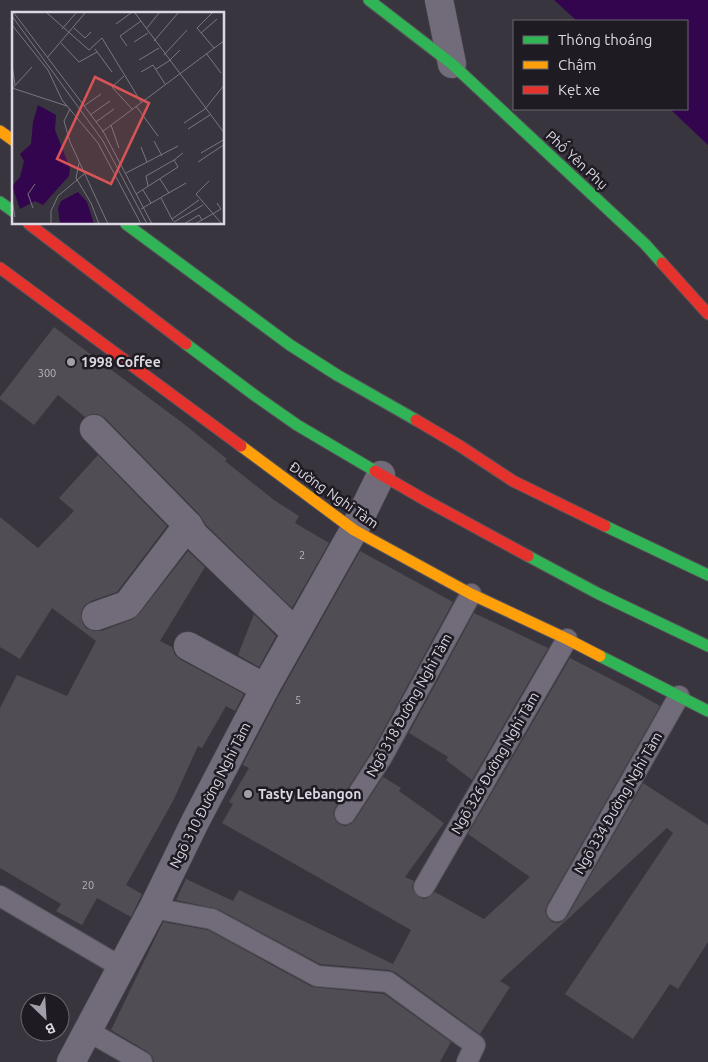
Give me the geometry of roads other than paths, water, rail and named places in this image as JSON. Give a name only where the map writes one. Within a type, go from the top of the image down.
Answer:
[{"type":"main road","name":"Phố Yên Phụ","points":[[369,0],[452,64],[644,244],[708,314]]},
{"type":"main road","points":[[0,131],[12,140]]},
{"type":"main road","points":[[0,202],[12,211]]},
{"type":"main road","points":[[30,225],[297,425],[433,505],[597,594],[708,646]]},
{"type":"main road","points":[[127,225],[290,344],[337,375],[460,446],[513,481],[708,574]]},
{"type":"main road","name":"Đường Nghi Tàm","points":[[0,268],[354,530],[471,594],[566,638],[708,711]]},
{"type":"street","points":[[439,0],[452,64]]},
{"type":"street","points":[[94,429],[188,525],[194,535],[295,632]]},
{"type":"street","name":"Ngõ 310 Đường Nghi Tàm","points":[[71,1062],[153,908],[264,688],[354,530],[381,475]]},
{"type":"street","points":[[96,616],[127,605],[188,525]]},
{"type":"street","points":[[188,646],[264,688]]},
{"type":"lane","name":"Ngõ 318 Đường Nghi Tàm","points":[[345,814],[382,756],[471,594]]},
{"type":"lane","name":"Ngõ 326 Đường Nghi Tàm","points":[[424,887],[566,638]]},
{"type":"lane","name":"Ngõ 334 Đường Nghi Tàm","points":[[557,911],[679,696]]},
{"type":"lane","points":[[0,896],[121,967]]},
{"type":"lane","points":[[153,908],[212,919],[318,976],[388,982],[471,1053]]},
{"type":"lane","points":[[88,1031],[142,1062]]},
{"type":"place","name":"1998 Coffee","points":[[71,362]]},
{"type":"place","name":"Tasty Lebangon","points":[[248,794]]}]
